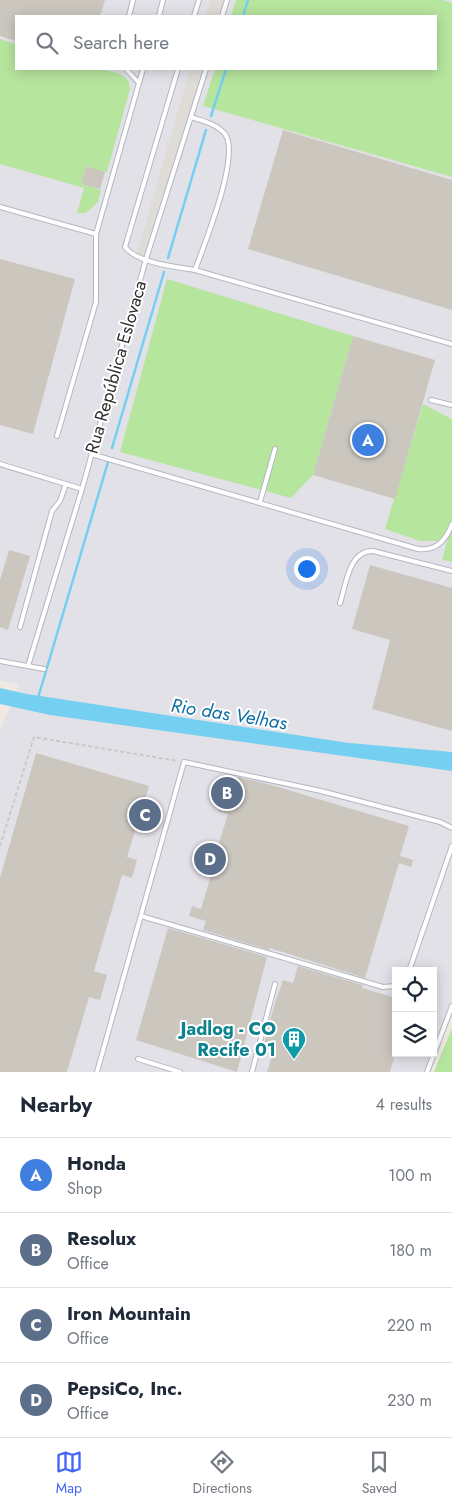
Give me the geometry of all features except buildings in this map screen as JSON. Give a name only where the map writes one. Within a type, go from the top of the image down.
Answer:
[{"type":"lane","points":[[129,15],[133,0]]},
{"type":"lane","points":[[159,15],[163,0]]},
{"type":"lane","points":[[194,15],[199,0]]},
{"type":"lane","points":[[222,15],[226,0]]},
{"type":"lane","points":[[127,70],[139,83]]},
{"type":"lane","points":[[57,436],[96,302],[96,234],[144,70]]},
{"type":"lane","points":[[178,70],[125,247],[136,256],[146,259],[195,270],[452,344]]},
{"type":"lane","name":"Rua República Eslovaca","points":[[28,666],[82,489],[146,259],[206,70]]},
{"type":"lane","points":[[191,117],[216,126],[230,144],[223,186],[195,270]]},
{"type":"lane","points":[[0,207],[96,234]]},
{"type":"lane","points":[[431,400],[452,405]]},
{"type":"lane","points":[[260,502],[276,449]]},
{"type":"lane","points":[[91,454],[418,549],[429,549],[439,545],[445,539],[452,524]]},
{"type":"lane","points":[[0,464],[82,489]]},
{"type":"lane","points":[[20,627],[52,511],[60,501],[66,484]]},
{"type":"lane","points":[[340,603],[354,561],[365,551],[373,551],[452,571]]},
{"type":"lane","points":[[0,661],[44,669]]},
{"type":"lane","points":[[97,1072],[184,762],[321,791],[440,822],[452,828]]},
{"type":"lane","points":[[410,967],[452,846]]},
{"type":"lane","points":[[140,916],[382,987],[392,986]]},
{"type":"lane","points":[[252,1072],[275,984]]},
{"type":"lane","points":[[427,1072],[452,1006]]},
{"type":"lane","points":[[138,1059],[180,1072]]},
{"type":"path","points":[[0,846],[34,737],[184,762]]},
{"type":"shaded area","points":[[0,0],[452,0],[452,1011],[437,1055],[437,967],[392,967],[392,1057],[436,1057],[431,1072],[0,1072],[0,730],[19,685],[0,680]]},
{"type":"shaded area","points":[[210,0],[225,0],[220,15],[206,15]]},
{"type":"shaded area","points":[[190,70],[204,70],[148,252],[136,256]]},
{"type":"green space","points":[[236,0],[442,0],[452,3],[452,177],[203,106],[215,70],[437,70],[437,15],[231,15]]},
{"type":"green space","points":[[0,39],[15,44],[15,70],[105,70],[118,73],[128,80],[130,89],[107,172],[86,167],[81,184],[101,190],[98,202],[86,213],[77,213],[84,188],[0,164]]},
{"type":"green space","points":[[167,279],[353,336],[313,475],[291,498],[120,452]]},
{"type":"green space","points":[[423,404],[452,419],[452,562],[442,560],[450,531],[437,541],[420,541],[385,529]]},
{"type":"green space","points":[[452,1028],[452,1072],[434,1072]]},
{"type":"water","points":[[0,688],[27,694],[349,743],[452,752],[452,771],[50,715],[0,704]]},
{"type":"waterway","points":[[243,15],[248,0]]},
{"type":"waterway","points":[[211,116],[226,70]]},
{"type":"waterway","points":[[168,258],[206,130]]},
{"type":"waterway","points":[[112,448],[164,272]]},
{"type":"waterway","points":[[38,698],[108,462]]},
{"type":"place","name":"Honda","points":[[368,440]]},
{"type":"place","name":"Resolux","points":[[227,793]]},
{"type":"place","name":"Iron Mountain","points":[[145,815]]},
{"type":"place","name":"PepsiCo, Inc.","points":[[210,859]]},
{"type":"place","name":"Jadlog - CO Recife 01","points":[[294,1060]]},
{"type":"water label","name":"Rio das Velhas","points":[[229,714]]}]
